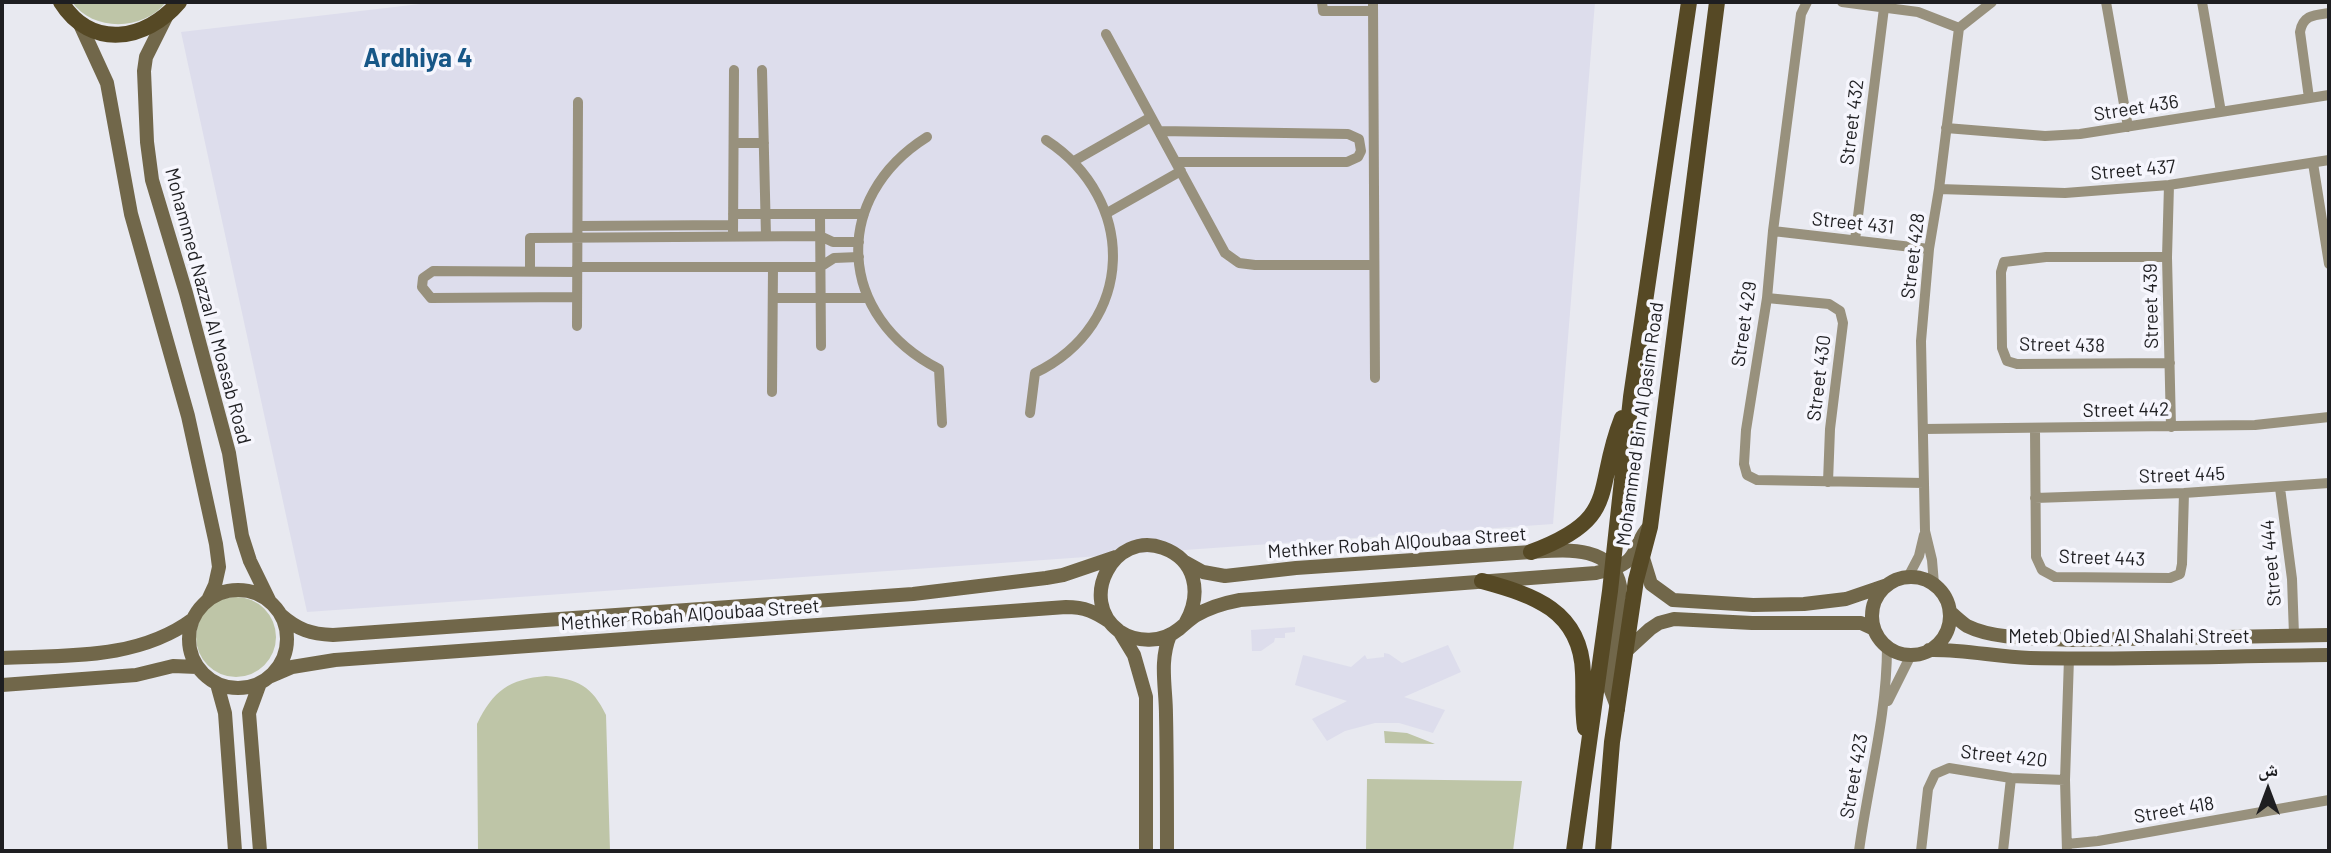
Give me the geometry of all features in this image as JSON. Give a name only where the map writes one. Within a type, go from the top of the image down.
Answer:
[{"type":"main road","points":[[60,3],[79,22],[100,32],[123,35],[146,30],[166,17],[179,2]]},
{"type":"main road","name":"Mohammed Bin Al Qasim Road","points":[[1574,851],[1610,591],[1631,397],[1689,2]]},
{"type":"main road","name":"Mohammed Bin Al Qasim Road","points":[[1603,851],[1611,750],[1637,572],[1650,527],[1717,2]]},
{"type":"main road","points":[[1531,552],[1569,537],[1596,509],[1605,487],[1615,439],[1631,397]]},
{"type":"main road","points":[[1482,581],[1534,597],[1548,605],[1569,628],[1581,658],[1583,715],[1589,740]]},
{"type":"street","points":[[1322,2],[1322,11],[1373,6],[1375,378]]},
{"type":"street","name":"Street 429","points":[[1807,2],[1801,14],[1767,298],[1746,430],[1744,464],[1747,475],[1757,481],[1924,483]]},
{"type":"street","points":[[1842,2],[1918,12],[1959,28],[1992,2]]},
{"type":"street","points":[[2106,2],[2127,127]]},
{"type":"street","points":[[2202,2],[2221,112]]},
{"type":"street","name":"Street 432","points":[[1855,240],[1884,8]]},
{"type":"street","points":[[2309,98],[2301,23],[2309,16],[2329,13]]},
{"type":"street","name":"Mohammed Nazzal Al Moasab Road","points":[[166,17],[146,57],[144,71],[147,142],[152,180],[229,453],[242,536],[250,561],[270,602]]},
{"type":"street","points":[[2,658],[139,647],[176,631],[193,619],[208,600],[219,567],[214,531],[188,416],[131,214],[107,83],[79,22]]},
{"type":"street","name":"Street 428","points":[[1934,584],[1926,531],[1921,341],[1929,249],[1959,28]]},
{"type":"street","points":[[1106,34],[1226,253],[1233,260],[1255,265],[1374,265]]},
{"type":"street","points":[[733,236],[734,70]]},
{"type":"street","points":[[762,70],[765,236]]},
{"type":"street","name":"Street 436","points":[[1946,128],[2045,136],[2127,127],[2329,95]]},
{"type":"street","points":[[577,326],[578,102]]},
{"type":"street","points":[[1074,161],[1152,117]]},
{"type":"street","points":[[1107,213],[1178,167],[1347,162],[1359,157],[1362,145],[1359,139],[1348,134],[1159,131]]},
{"type":"street","points":[[927,137],[894,162],[876,186],[864,214],[859,257],[868,298],[887,331],[902,346],[939,369],[942,423]]},
{"type":"street","points":[[1030,414],[1035,373],[1074,346],[1097,317],[1105,299],[1113,262],[1113,243],[1107,213],[1091,183],[1074,161],[1046,140]]},
{"type":"street","points":[[734,143],[764,143]]},
{"type":"street","points":[[1362,145],[1374,145]]},
{"type":"street","name":"Street 437","points":[[1939,190],[2065,193],[2169,185],[2329,160]]},
{"type":"street","points":[[2313,163],[2326,228],[2329,264]]},
{"type":"street","name":"Street 439","points":[[2169,185],[2167,257],[2171,426]]},
{"type":"street","points":[[578,226],[733,220],[765,214],[864,214]]},
{"type":"street","points":[[820,214],[821,346]]},
{"type":"street","name":"Street 431","points":[[1773,231],[1929,249]]},
{"type":"street","points":[[530,271],[530,237],[820,236],[833,242],[859,242]]},
{"type":"street","points":[[577,297],[431,298],[422,287],[423,278],[433,271],[820,267],[834,258],[859,257]]},
{"type":"street","name":"Street 438","points":[[2167,257],[2046,257],[2004,262],[2001,272],[2002,348],[2007,360],[2017,364],[2170,363]]},
{"type":"street","points":[[772,392],[773,267]]},
{"type":"street","points":[[773,298],[868,298]]},
{"type":"street","name":"Street 430","points":[[1767,298],[1829,304],[1840,312],[1843,323],[1830,429],[1828,482]]},
{"type":"street","name":"Street 442","points":[[1924,429],[2255,425],[2329,417]]},
{"type":"street","name":"Street 443","points":[[2035,429],[2036,557],[2042,570],[2055,577],[2171,578],[2180,574],[2184,493]]},
{"type":"street","name":"Street 445","points":[[2035,498],[2184,493],[2329,483]]},
{"type":"street","name":"Street 444","points":[[2280,488],[2292,579],[2294,635]]},
{"type":"street","points":[[1115,626],[1131,637],[1158,639],[1170,635],[1186,622],[1217,605],[1240,600],[1578,576],[1611,569],[1630,559],[1641,537],[1650,527]]},
{"type":"street","name":"Street 428","points":[[1908,577],[1919,556],[1926,531]]},
{"type":"street","points":[[1146,851],[1146,697],[1135,655],[1104,612],[1100,588],[1108,566],[1129,549],[1144,545],[1159,546],[1173,552],[1191,572],[1196,598],[1186,622]]},
{"type":"street","name":"Methker Robah AlQoubaa Street","points":[[1184,562],[1203,572],[1225,576],[1296,568],[1562,551],[1588,553],[1601,558],[1611,569]]},
{"type":"street","name":"Methker Robah AlQoubaa Street","points":[[281,615],[297,628],[314,634],[333,635],[655,613],[968,588],[1063,575],[1116,557]]},
{"type":"street","points":[[1643,558],[1651,584],[1673,600],[1753,605],[1804,604],[1846,599],[1887,584],[1908,577],[1926,580],[1934,584],[1948,601],[1950,612],[1946,634],[1930,650],[1911,655],[1899,653],[1887,647],[1874,629],[1874,604],[1887,584]]},
{"type":"street","points":[[1611,569],[1618,577],[1620,586],[1610,688],[1618,709]]},
{"type":"street","points":[[208,600],[223,592],[240,590],[256,593],[270,602],[281,615],[288,641],[285,654],[266,680],[249,713],[260,851]]},
{"type":"street","points":[[1673,600],[1668,604],[1667,610],[1674,619]]},
{"type":"street","name":"Methker Robah AlQoubaa Street","points":[[266,680],[292,667],[335,660],[1066,607],[1081,607],[1094,611],[1115,626]]},
{"type":"street","name":"Meteb Obied Al Shalahi Street","points":[[1950,612],[1966,625],[1987,633],[2031,638],[2329,635]]},
{"type":"street","points":[[193,619],[188,635],[190,652],[197,667],[206,677],[217,684],[239,688],[266,680]]},
{"type":"street","points":[[1626,651],[1650,629],[1674,619],[1752,623],[1861,623],[1874,629]]},
{"type":"street","points":[[1167,851],[1166,705],[1163,668],[1170,635]]},
{"type":"street","name":"Street 423","points":[[1859,851],[1885,708],[1887,647]]},
{"type":"street","name":"Meteb Obied Al Shalahi Street","points":[[1930,650],[2069,659],[2329,655]]},
{"type":"street","name":"Street 423","points":[[1885,708],[1911,655]]},
{"type":"street","points":[[31,657],[39,669],[36,683]]},
{"type":"street","points":[[2067,848],[2065,780],[2069,659]]},
{"type":"street","points":[[2,685],[136,675],[173,666],[197,667]]},
{"type":"street","points":[[217,684],[225,713],[235,851]]},
{"type":"street","name":"Street 420","points":[[1921,851],[1928,789],[1935,774],[1949,768],[2011,778],[2065,780]]},
{"type":"street","points":[[2003,851],[2011,778]]},
{"type":"street","name":"Street 418","points":[[2067,848],[2329,800]]},
{"type":"shaded area","points":[[437,2],[1595,2],[1553,524],[307,612],[181,32]]},
{"type":"shaded area","points":[[1295,627],[1295,632],[1285,633],[1285,638],[1275,638],[1274,642],[1261,651],[1252,651],[1251,630]]},
{"type":"shaded area","points":[[1448,645],[1461,672],[1404,697],[1445,710],[1433,733],[1399,723],[1375,723],[1345,731],[1327,741],[1312,719],[1347,701],[1295,685],[1303,655],[1351,667],[1365,655],[1367,659],[1389,654],[1402,663]]},
{"type":"green space","points":[[72,2],[166,2],[157,12],[145,18],[119,24],[92,19]]},
{"type":"green space","points":[[228,597],[244,597],[265,608],[276,629],[276,645],[265,666],[244,677],[228,677],[214,671],[202,659],[196,645],[196,629],[202,615],[214,603]]},
{"type":"green space","points":[[546,676],[567,679],[583,686],[595,697],[606,715],[610,851],[478,851],[477,724],[489,703],[504,689],[522,680]]},
{"type":"green space","points":[[1384,731],[1407,733],[1435,744],[1385,743]]},
{"type":"green space","points":[[1367,779],[1522,781],[1513,851],[1366,851]]},
{"type":"district","name":"Ardhiya 4","points":[[418,58]]}]
